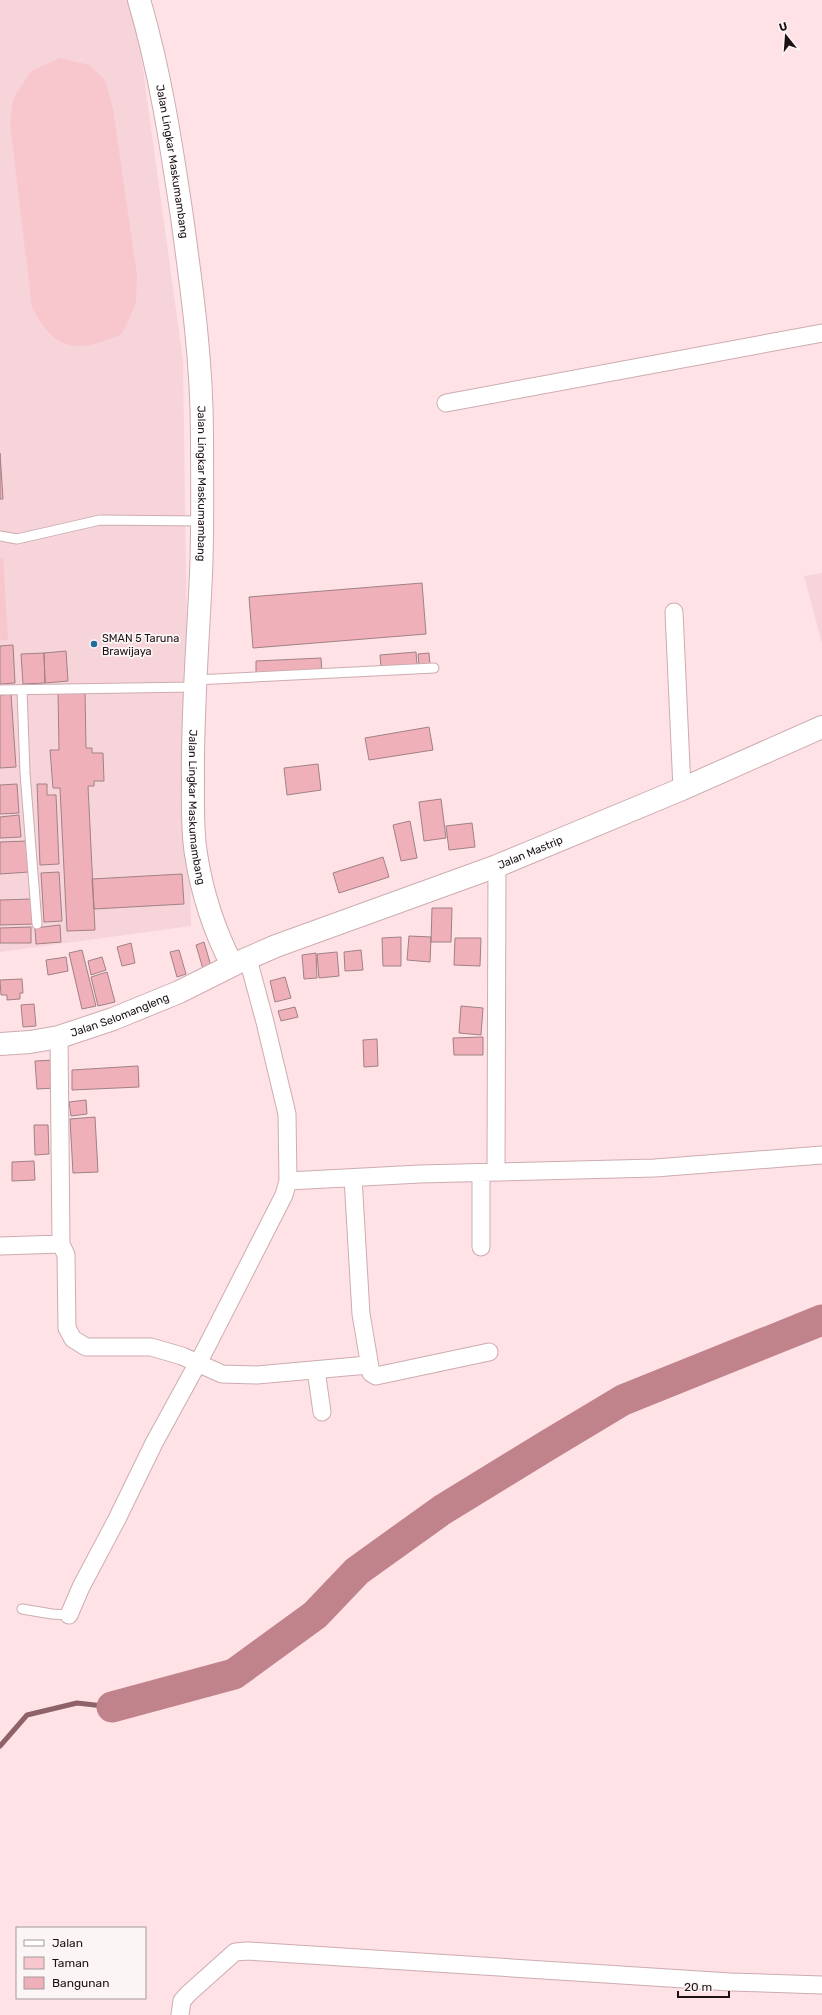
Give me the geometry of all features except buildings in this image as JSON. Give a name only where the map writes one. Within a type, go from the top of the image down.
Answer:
[{"type":"street","name":"Jalan Lingkar Maskumambang","points":[[139,0],[151,41],[163,94],[191,280],[200,363],[201,571],[194,684],[192,758],[195,850],[206,902],[216,932],[240,962]]},
{"type":"street","points":[[446,403],[822,333]]},
{"type":"street","points":[[674,612],[682,789]]},
{"type":"street","name":"Jalan Mastrip","points":[[240,962],[320,930],[498,866],[682,789],[822,727]]},
{"type":"street","points":[[481,1247],[489,1172],[498,866]]},
{"type":"street","points":[[67,1615],[117,1519],[154,1443],[191,1361],[284,1195],[288,1181],[288,1133],[285,1107],[265,1022],[240,962]]},
{"type":"street","name":"Jalan Selomangleng","points":[[0,1044],[30,1042],[59,1037],[113,1019],[179,992],[240,962]]},
{"type":"street","points":[[59,1037],[61,1244],[66,1255],[67,1328],[74,1339],[86,1347],[151,1347],[222,1374],[244,1375],[316,1370],[368,1364]]},
{"type":"street","points":[[288,1181],[420,1174],[655,1168],[822,1155]]},
{"type":"street","points":[[353,1178],[361,1314],[368,1364],[371,1373],[376,1376],[489,1352]]},
{"type":"street","points":[[0,1246],[61,1244]]},
{"type":"street","points":[[316,1370],[322,1412]]},
{"type":"street","points":[[180,2015],[182,2001],[188,1994],[235,1952],[248,1951],[730,1982],[822,1985]]},
{"type":"lane","points":[[0,536],[18,539],[100,520],[201,522]]},
{"type":"lane","points":[[0,690],[194,684],[434,668]]},
{"type":"lane","points":[[22,690],[26,781],[37,924]]},
{"type":"lane","points":[[22,1608],[52,1614],[67,1615]]},
{"type":"shaded area","name":"SMAN 5 Taruna Brawijaya","points":[[0,0],[127,0],[138,33],[183,361],[191,926],[0,952]]},
{"type":"shaded area","points":[[822,573],[822,643],[804,576]]},
{"type":"green space","points":[[60,58],[89,65],[105,80],[113,109],[137,276],[136,303],[122,334],[93,344],[80,346],[69,345],[59,341],[41,322],[32,307],[10,124],[13,99],[31,71]]},
{"type":"green space","points":[[0,558],[3,558],[8,640],[0,640]]},
{"type":"waterway","points":[[112,1707],[234,1674],[315,1615],[357,1571],[442,1510],[548,1445],[623,1400],[822,1320]]},
{"type":"waterway","points":[[0,1746],[27,1715],[77,1703],[112,1707]]},
{"type":"place","name":"SMAN 5 Taruna Brawijaya","points":[[94,644]]}]
